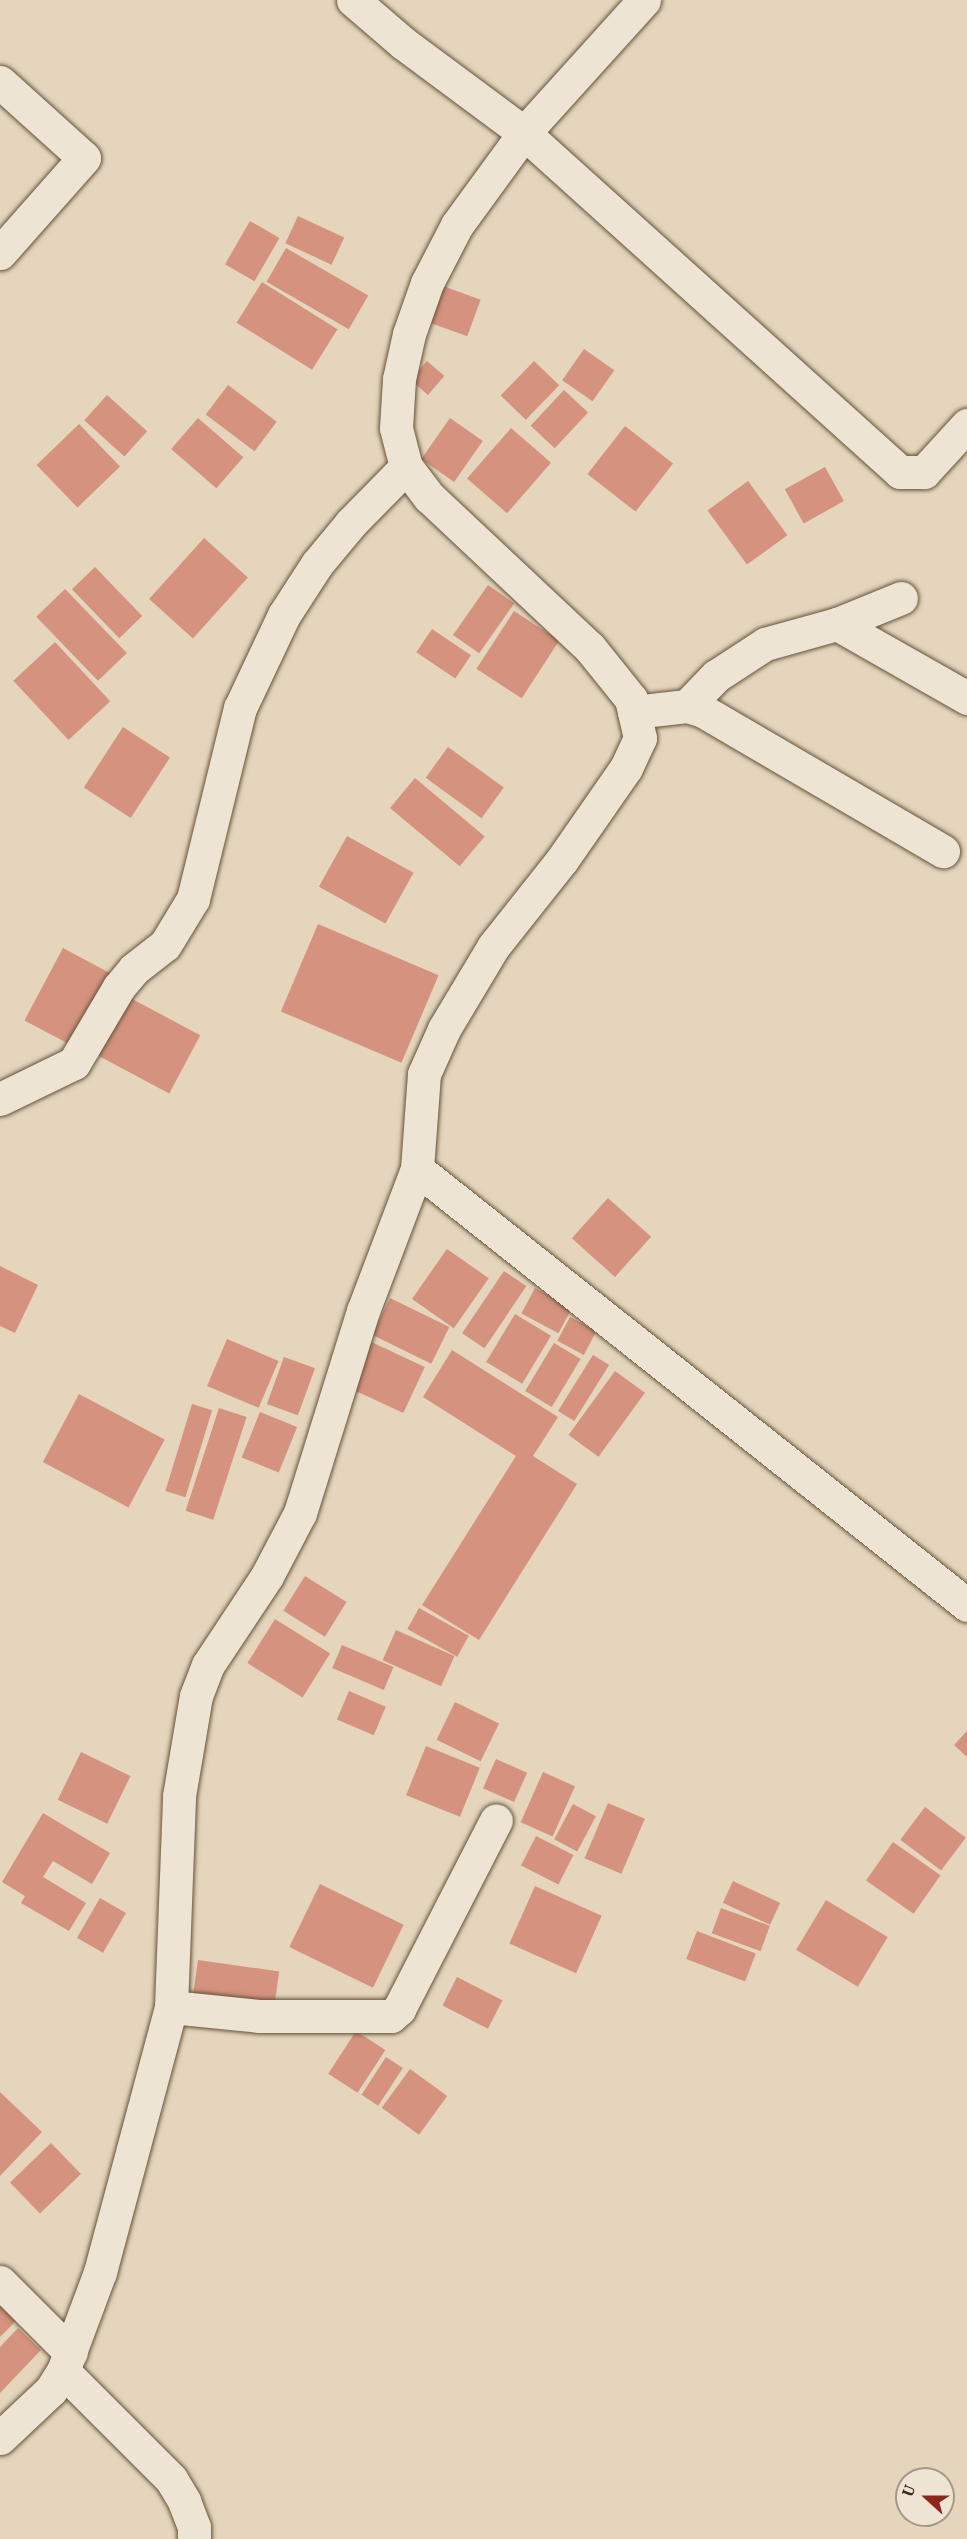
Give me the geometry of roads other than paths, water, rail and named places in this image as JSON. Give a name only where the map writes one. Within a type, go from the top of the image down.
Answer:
[{"type":"street","points":[[353,0],[403,43],[524,133],[900,472],[924,472],[967,425]]},
{"type":"street","points":[[0,2438],[51,2390],[67,2362],[100,2272],[171,2007],[179,1796],[196,1696],[208,1665],[267,1576],[300,1513],[363,1311],[417,1169],[419,1104],[434,1049],[493,947],[562,860],[626,768],[640,738],[631,699],[590,648],[429,496],[406,467],[396,428],[399,379],[409,334],[427,283],[457,225],[524,133],[644,0]]},
{"type":"street","points":[[0,82],[84,158],[0,253]]},
{"type":"street","points":[[0,1099],[74,1063],[120,987],[134,969],[165,945],[193,899],[240,708],[285,615],[317,564],[351,523],[406,467]]},
{"type":"street","points":[[687,706],[716,676],[765,644],[837,624],[901,598]]},
{"type":"street","points":[[837,624],[967,698]]},
{"type":"street","points":[[634,712],[687,706],[703,711],[943,851]]},
{"type":"street","points":[[417,1169],[967,1605]]},
{"type":"street","points":[[171,2007],[259,2016],[391,2016],[399,2009],[496,1820]]},
{"type":"street","points":[[0,2282],[67,2362],[171,2479],[184,2501],[194,2527],[194,2539]]}]
